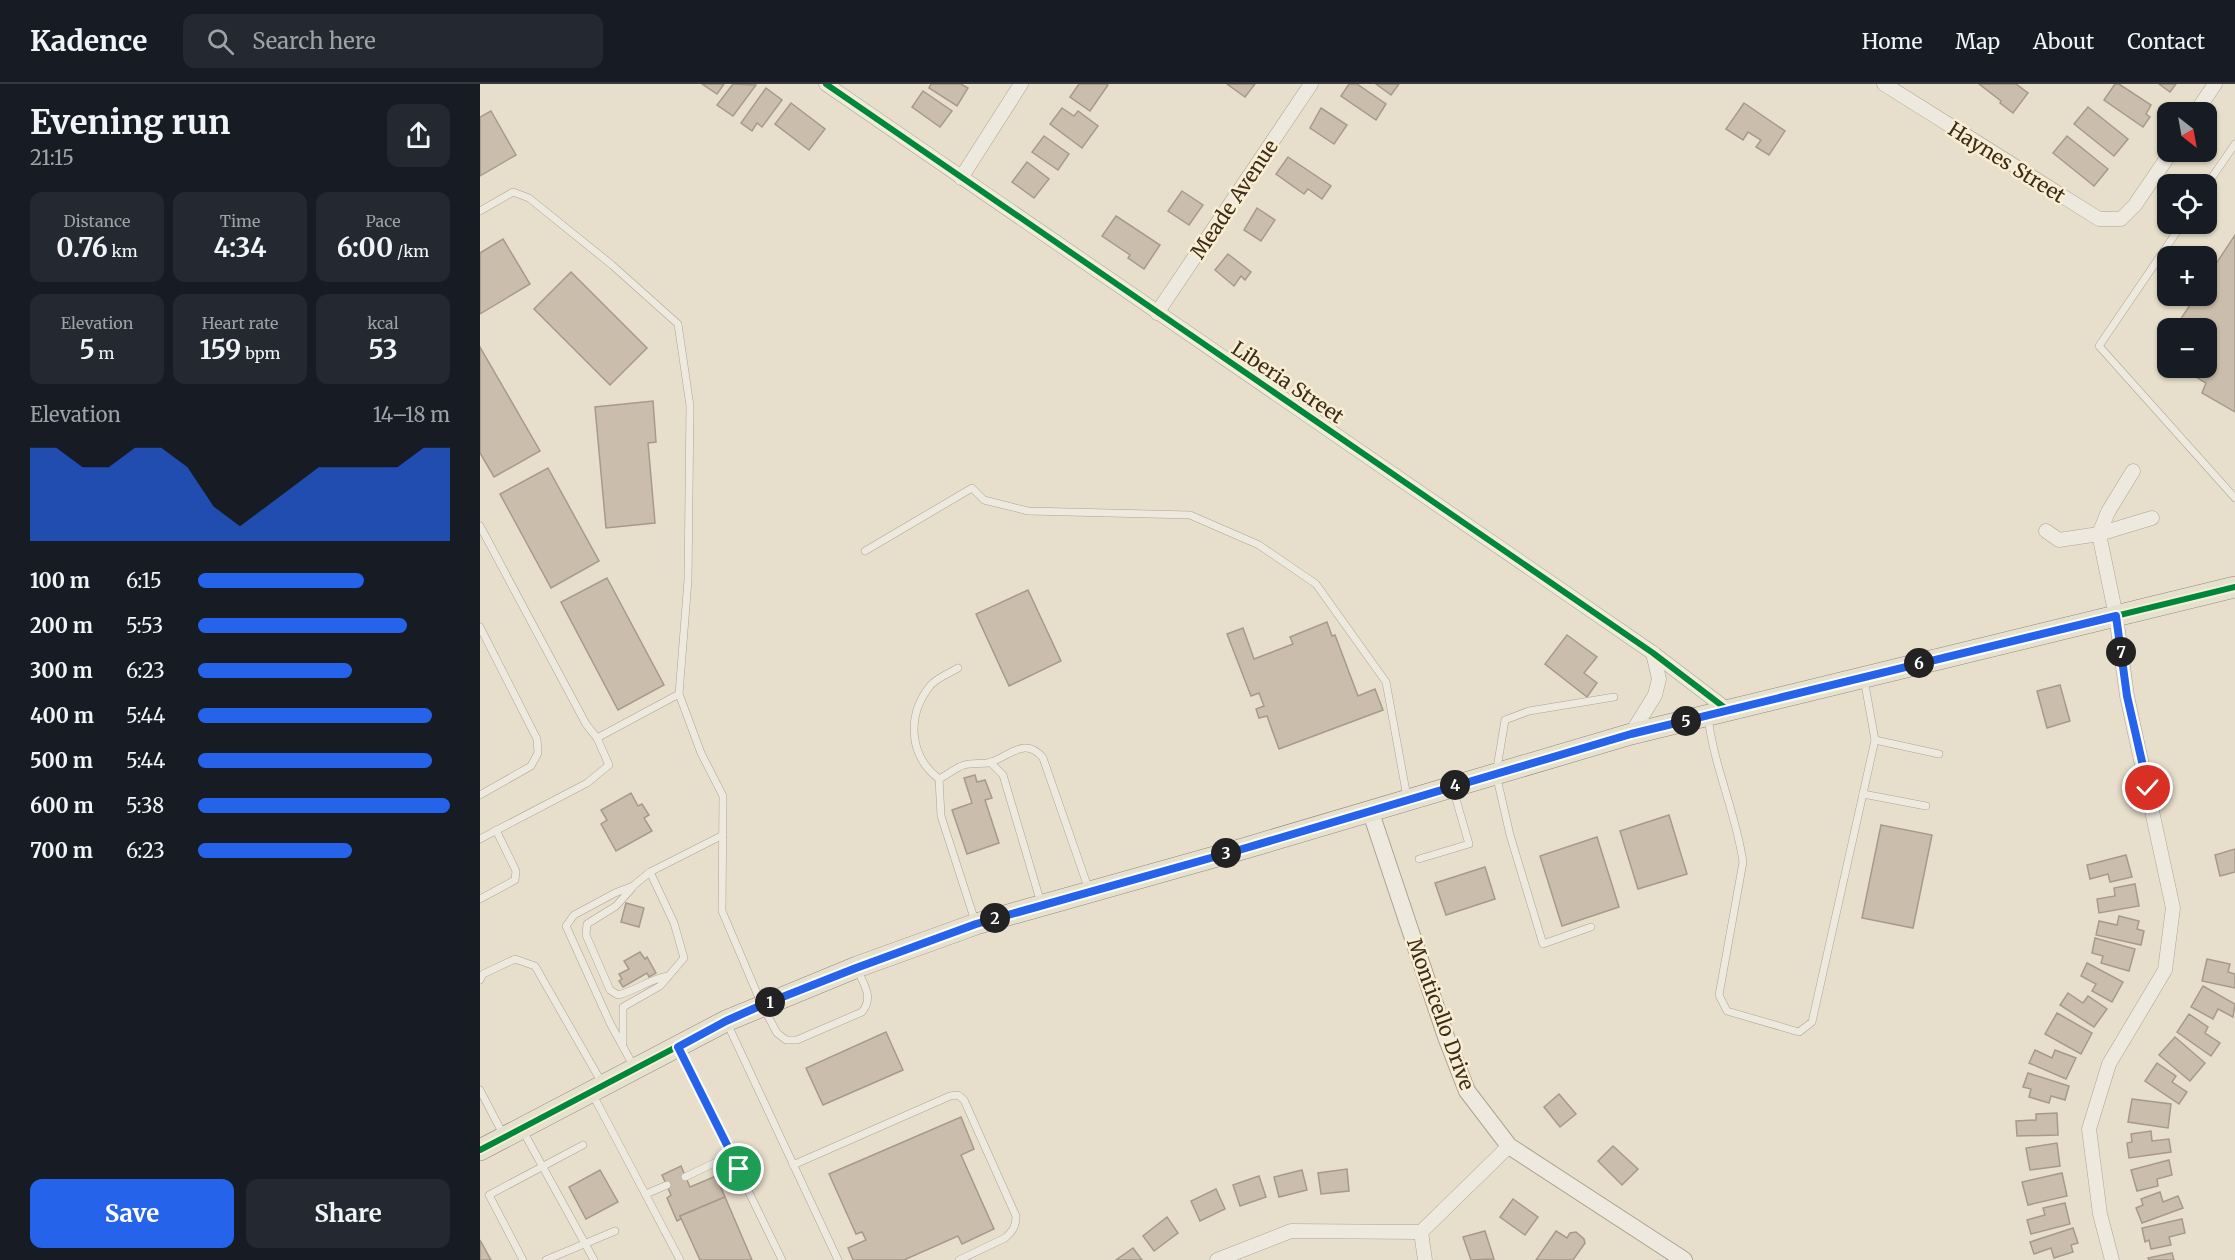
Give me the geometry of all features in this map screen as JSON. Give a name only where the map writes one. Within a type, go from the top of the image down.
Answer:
[{"type":"main road","points":[[480,1150],[726,1021],[856,968],[976,924],[1631,734],[2235,587]]},
{"type":"street","name":"Liberia Street","points":[[826,84],[1653,653],[1729,711]]},
{"type":"street","points":[[961,178],[1021,84]]},
{"type":"street","name":"Meade Avenue","points":[[1157,313],[1311,84]]},
{"type":"street","name":"Haynes Street","points":[[1884,84],[1899,88],[2099,219],[2121,219],[2135,206],[2164,162]]},
{"type":"street","points":[[2203,102],[2215,84]]},
{"type":"street","points":[[2112,1260],[2100,1214],[2089,1129],[2109,1064],[2165,970],[2174,908],[2127,696],[2116,616],[2099,534],[2108,512],[2133,471]]},
{"type":"street","points":[[2046,531],[2059,540],[2099,534],[2152,518]]},
{"type":"street","points":[[1631,734],[1655,695],[1659,679],[1653,653]]},
{"type":"street","name":"Monticello Drive","points":[[1370,810],[1446,1037],[1467,1090],[1509,1146],[1684,1260]]},
{"type":"street","points":[[1217,1260],[1291,1231],[1421,1232],[1509,1146]]},
{"type":"street","points":[[1421,1232],[1425,1260]]},
{"type":"lane","points":[[2214,174],[2235,144]]},
{"type":"lane","points":[[480,211],[513,192],[529,198],[612,265],[678,324],[690,406],[688,580],[679,694],[700,753],[723,796],[722,911],[762,1005],[777,1033],[786,1040],[797,1040],[862,1012],[868,1005],[869,998],[856,968]]},
{"type":"lane","points":[[2174,234],[2099,346],[2235,497]]},
{"type":"lane","points":[[865,551],[972,488],[984,500],[1028,511],[1190,515],[1259,545],[1316,584],[1386,682],[1408,799]]},
{"type":"lane","points":[[480,526],[586,724],[597,738],[609,765],[587,783],[480,839]]},
{"type":"lane","points":[[480,627],[537,739],[538,753],[531,766],[480,795]]},
{"type":"lane","points":[[939,779],[926,770],[920,758],[914,736],[916,710],[931,684],[958,668]]},
{"type":"lane","points":[[1708,716],[1710,738],[1740,843],[1743,862],[1719,995],[1727,1011],[1798,1032],[1812,1022],[1875,740],[1863,677]]},
{"type":"lane","points":[[597,738],[679,694]]},
{"type":"lane","points":[[1591,927],[1543,944],[1510,836],[1496,774],[1505,720],[1529,711],[1614,697]]},
{"type":"lane","points":[[1875,740],[1939,754]]},
{"type":"lane","points":[[939,779],[965,765],[990,762],[1007,753],[1029,748],[1037,750],[1043,758],[1089,892]]},
{"type":"lane","points":[[990,762],[1003,775],[1042,905]]},
{"type":"lane","points":[[939,779],[941,816],[976,924]]},
{"type":"lane","points":[[1419,859],[1469,844],[1453,786]]},
{"type":"lane","points":[[1863,794],[1926,806]]},
{"type":"lane","points":[[480,899],[515,880],[516,871],[496,830]]},
{"type":"lane","points":[[668,976],[657,977],[627,993],[618,995],[610,990],[585,935],[587,924],[616,906],[633,886],[650,872],[723,835]]},
{"type":"lane","points":[[623,1046],[623,1007],[660,986],[684,958],[674,922],[650,872]]},
{"type":"lane","points":[[633,886],[574,915],[566,926],[610,1023],[635,1069]]},
{"type":"lane","points":[[480,980],[483,974],[516,959],[535,966],[680,1260]]},
{"type":"lane","points":[[726,1021],[838,1260]]},
{"type":"lane","points":[[678,1047],[782,1260]]},
{"type":"lane","points":[[480,1090],[513,1133],[542,1165],[594,1260]]},
{"type":"lane","points":[[793,1165],[950,1096],[958,1095],[964,1100],[1016,1216],[1016,1224],[1005,1238],[959,1260]]},
{"type":"lane","points":[[523,1260],[489,1195],[583,1144]]},
{"type":"lane","points":[[686,1177],[731,1155]]},
{"type":"lane","points":[[646,1194],[667,1185]]},
{"type":"lane","points":[[546,1260],[615,1231]]},
{"type":"building","points":[[702,84],[724,84],[717,94]]},
{"type":"building","points":[[733,84],[756,85],[733,116],[717,105]]},
{"type":"building","points":[[931,84],[961,84],[968,88],[957,106],[929,88]]},
{"type":"building","points":[[1079,84],[1108,85],[1090,111],[1070,97]]},
{"type":"building","points":[[1227,84],[1255,84],[1245,97]]},
{"type":"building","points":[[1349,84],[1357,84],[1386,104],[1376,120],[1341,96]]},
{"type":"building","points":[[1376,84],[1399,84],[1391,95]]},
{"type":"building","points":[[1979,84],[2016,84],[2028,93],[2013,113]]},
{"type":"building","points":[[2115,84],[2119,84],[2151,105],[2146,114],[2150,117],[2143,127],[2104,100]]},
{"type":"building","points":[[2159,84],[2176,84],[2170,92]]},
{"type":"building","points":[[766,88],[782,100],[762,127],[757,123],[752,131],[741,123]]},
{"type":"building","points":[[923,91],[952,111],[940,127],[912,107]]},
{"type":"building","points":[[791,103],[825,129],[809,150],[775,124]]},
{"type":"building","points":[[1744,103],[1785,131],[1769,155],[1756,147],[1761,140],[1748,132],[1743,140],[1726,129]]},
{"type":"building","points":[[2088,107],[2128,139],[2114,156],[2074,124]]},
{"type":"building","points":[[1062,108],[1074,116],[1078,111],[1098,126],[1082,148],[1050,124]]},
{"type":"building","points":[[1321,108],[1347,125],[1334,144],[1310,128]]},
{"type":"building","points":[[491,111],[516,155],[480,176],[480,117]]},
{"type":"building","points":[[1044,136],[1069,154],[1058,170],[1032,152]]},
{"type":"building","points":[[2067,136],[2108,169],[2094,186],[2053,153]]},
{"type":"building","points":[[1288,157],[1331,186],[1322,199],[1308,189],[1304,194],[1276,174]]},
{"type":"building","points":[[1027,162],[1049,179],[1034,198],[1012,182]]},
{"type":"building","points":[[1182,191],[1203,205],[1189,225],[1168,211]]},
{"type":"building","points":[[1257,208],[1275,220],[1261,241],[1244,230]]},
{"type":"building","points":[[1116,216],[1160,245],[1144,269],[1128,258],[1130,255],[1102,236]]},
{"type":"building","points":[[2235,235],[2235,412],[2202,393],[2206,383],[2198,378],[2217,378],[2217,318],[2181,318],[2189,306],[2217,306],[2217,262]]},
{"type":"building","points":[[503,239],[530,284],[480,314],[480,253]]},
{"type":"building","points":[[1228,254],[1251,272],[1245,280],[1241,276],[1234,286],[1215,270]]},
{"type":"building","points":[[571,272],[647,348],[610,385],[534,309]]},
{"type":"building","points":[[480,347],[540,451],[494,477],[480,453]]},
{"type":"building","points":[[653,401],[656,442],[648,443],[655,523],[606,528],[595,407]]},
{"type":"building","points":[[548,468],[599,561],[551,588],[500,494]]},
{"type":"building","points":[[607,578],[664,685],[618,710],[561,602]]},
{"type":"building","points":[[1028,590],[1061,661],[1009,686],[976,614]]},
{"type":"building","points":[[1327,622],[1332,636],[1335,635],[1358,696],[1375,689],[1383,710],[1279,749],[1267,716],[1259,718],[1256,709],[1264,706],[1259,693],[1251,696],[1227,634],[1243,628],[1254,659],[1293,644],[1290,637]]},
{"type":"building","points":[[1567,635],[1597,657],[1584,673],[1597,683],[1587,697],[1545,664]]},
{"type":"building","points":[[2060,685],[2070,721],[2047,728],[2037,691]]},
{"type":"building","points":[[975,775],[977,782],[985,780],[992,798],[985,800],[999,843],[967,854],[952,810],[972,803],[964,778]]},
{"type":"building","points":[[631,793],[638,806],[642,804],[649,815],[644,818],[652,831],[616,851],[601,824],[607,820],[601,810]]},
{"type":"building","points":[[1669,815],[1687,874],[1638,889],[1620,831]]},
{"type":"building","points":[[1881,825],[1932,835],[1913,928],[1862,918]]},
{"type":"building","points":[[1597,837],[1619,907],[1562,926],[1540,856]]},
{"type":"building","points":[[2235,849],[2235,872],[2220,876],[2215,855]]},
{"type":"building","points":[[2126,855],[2132,877],[2110,882],[2108,874],[2090,879],[2087,865]]},
{"type":"building","points":[[1485,867],[1495,899],[1446,915],[1435,883]]},
{"type":"building","points":[[2135,884],[2139,906],[2099,913],[2097,899],[2115,896],[2114,888]]},
{"type":"building","points":[[626,903],[644,908],[639,927],[621,922]]},
{"type":"building","points":[[2119,916],[2139,921],[2137,929],[2144,931],[2141,945],[2096,935],[2099,921],[2117,925]]},
{"type":"building","points":[[2095,938],[2135,949],[2129,971],[2101,963],[2103,956],[2092,953]]},
{"type":"building","points":[[640,952],[645,959],[647,957],[656,973],[649,977],[647,973],[623,987],[619,981],[622,979],[619,974],[629,969],[624,961]]},
{"type":"building","points":[[2207,959],[2230,964],[2228,972],[2235,974],[2235,988],[2202,981]]},
{"type":"building","points":[[2087,963],[2123,982],[2112,1002],[2092,991],[2096,984],[2081,976]]},
{"type":"building","points":[[2203,986],[2235,1004],[2233,1017],[2218,1009],[2213,1019],[2191,1007]]},
{"type":"building","points":[[2068,993],[2083,1003],[2088,996],[2107,1009],[2094,1027],[2060,1005]]},
{"type":"building","points":[[2057,1013],[2092,1033],[2081,1054],[2045,1034]]},
{"type":"building","points":[[2189,1014],[2208,1027],[2205,1033],[2220,1043],[2211,1056],[2177,1032]]},
{"type":"building","points":[[886,1032],[903,1070],[823,1105],[806,1068]]},
{"type":"building","points":[[2175,1037],[2205,1063],[2190,1081],[2159,1055]]},
{"type":"building","points":[[2035,1050],[2052,1058],[2055,1050],[2076,1058],[2066,1079],[2029,1063]]},
{"type":"building","points":[[2157,1063],[2176,1076],[2172,1082],[2187,1092],[2179,1104],[2145,1081]]},
{"type":"building","points":[[2028,1073],[2069,1086],[2065,1100],[2051,1096],[2049,1103],[2029,1097],[2031,1089],[2023,1087]]},
{"type":"building","points":[[1559,1094],[1576,1114],[1560,1127],[1544,1107]]},
{"type":"building","points":[[2132,1099],[2171,1104],[2168,1128],[2128,1122]]},
{"type":"building","points":[[2057,1113],[2058,1135],[2017,1136],[2016,1121],[2036,1120],[2036,1114]]},
{"type":"building","points":[[961,1117],[974,1149],[961,1155],[994,1229],[962,1244],[958,1236],[904,1260],[853,1260],[848,1248],[866,1240],[862,1232],[856,1234],[829,1174]]},
{"type":"building","points":[[2151,1131],[2152,1141],[2169,1139],[2171,1152],[2129,1158],[2127,1143],[2132,1142],[2131,1134]]},
{"type":"building","points":[[2057,1143],[2060,1166],[2030,1170],[2026,1148]]},
{"type":"building","points":[[1613,1146],[1638,1169],[1622,1185],[1598,1161]]},
{"type":"building","points":[[2169,1160],[2172,1175],[2157,1179],[2158,1186],[2137,1191],[2131,1170]]},
{"type":"building","points":[[681,1166],[690,1187],[716,1176],[725,1197],[680,1216],[681,1219],[677,1221],[667,1198],[671,1195],[662,1175]]},
{"type":"building","points":[[1347,1169],[1349,1191],[1321,1194],[1318,1173]]},
{"type":"building","points":[[600,1170],[618,1202],[586,1219],[569,1187]]},
{"type":"building","points":[[1302,1170],[1307,1190],[1279,1197],[1274,1177]]},
{"type":"building","points":[[2062,1173],[2067,1196],[2028,1205],[2022,1182]]},
{"type":"building","points":[[1259,1176],[1266,1197],[1240,1206],[1233,1185]]},
{"type":"building","points":[[1216,1189],[1225,1209],[1200,1221],[1191,1201]]},
{"type":"building","points":[[2160,1192],[2163,1202],[2178,1196],[2183,1208],[2142,1223],[2136,1208],[2143,1205],[2141,1199]]},
{"type":"building","points":[[725,1197],[752,1260],[700,1260],[680,1216]]},
{"type":"building","points":[[1513,1199],[1538,1217],[1525,1235],[1500,1217]]},
{"type":"building","points":[[2065,1203],[2070,1224],[2031,1234],[2027,1220],[2045,1215],[2043,1208]]},
{"type":"building","points":[[1167,1217],[1178,1233],[1154,1251],[1143,1236]]},
{"type":"building","points":[[2182,1219],[2185,1233],[2169,1237],[2171,1245],[2151,1249],[2149,1240],[2145,1242],[2142,1228]]},
{"type":"building","points":[[2073,1228],[2078,1243],[2071,1245],[2073,1252],[2054,1258],[2051,1248],[2034,1254],[2030,1242]]},
{"type":"building","points":[[1485,1231],[1494,1259],[1471,1260],[1463,1237]]},
{"type":"building","points":[[1556,1231],[1567,1238],[1570,1233],[1576,1232],[1585,1243],[1573,1260],[1536,1260]]},
{"type":"building","points":[[480,1240],[491,1260],[480,1260]]},
{"type":"building","points":[[1133,1248],[1142,1260],[1116,1260]]},
{"type":"building","points":[[2172,1253],[2174,1260],[2149,1260],[2148,1258]]},
{"type":"cycle path","points":[[826,84],[1653,653],[1729,711]]},
{"type":"cycle path","points":[[480,1150],[726,1021],[857,967],[976,924],[1239,850],[1631,734],[2235,587]]},
{"type":"route","points":[[739,1169],[678,1047],[726,1021],[856,968],[976,924],[1239,850],[1631,734],[2116,616],[2127,696],[2148,788]]}]
